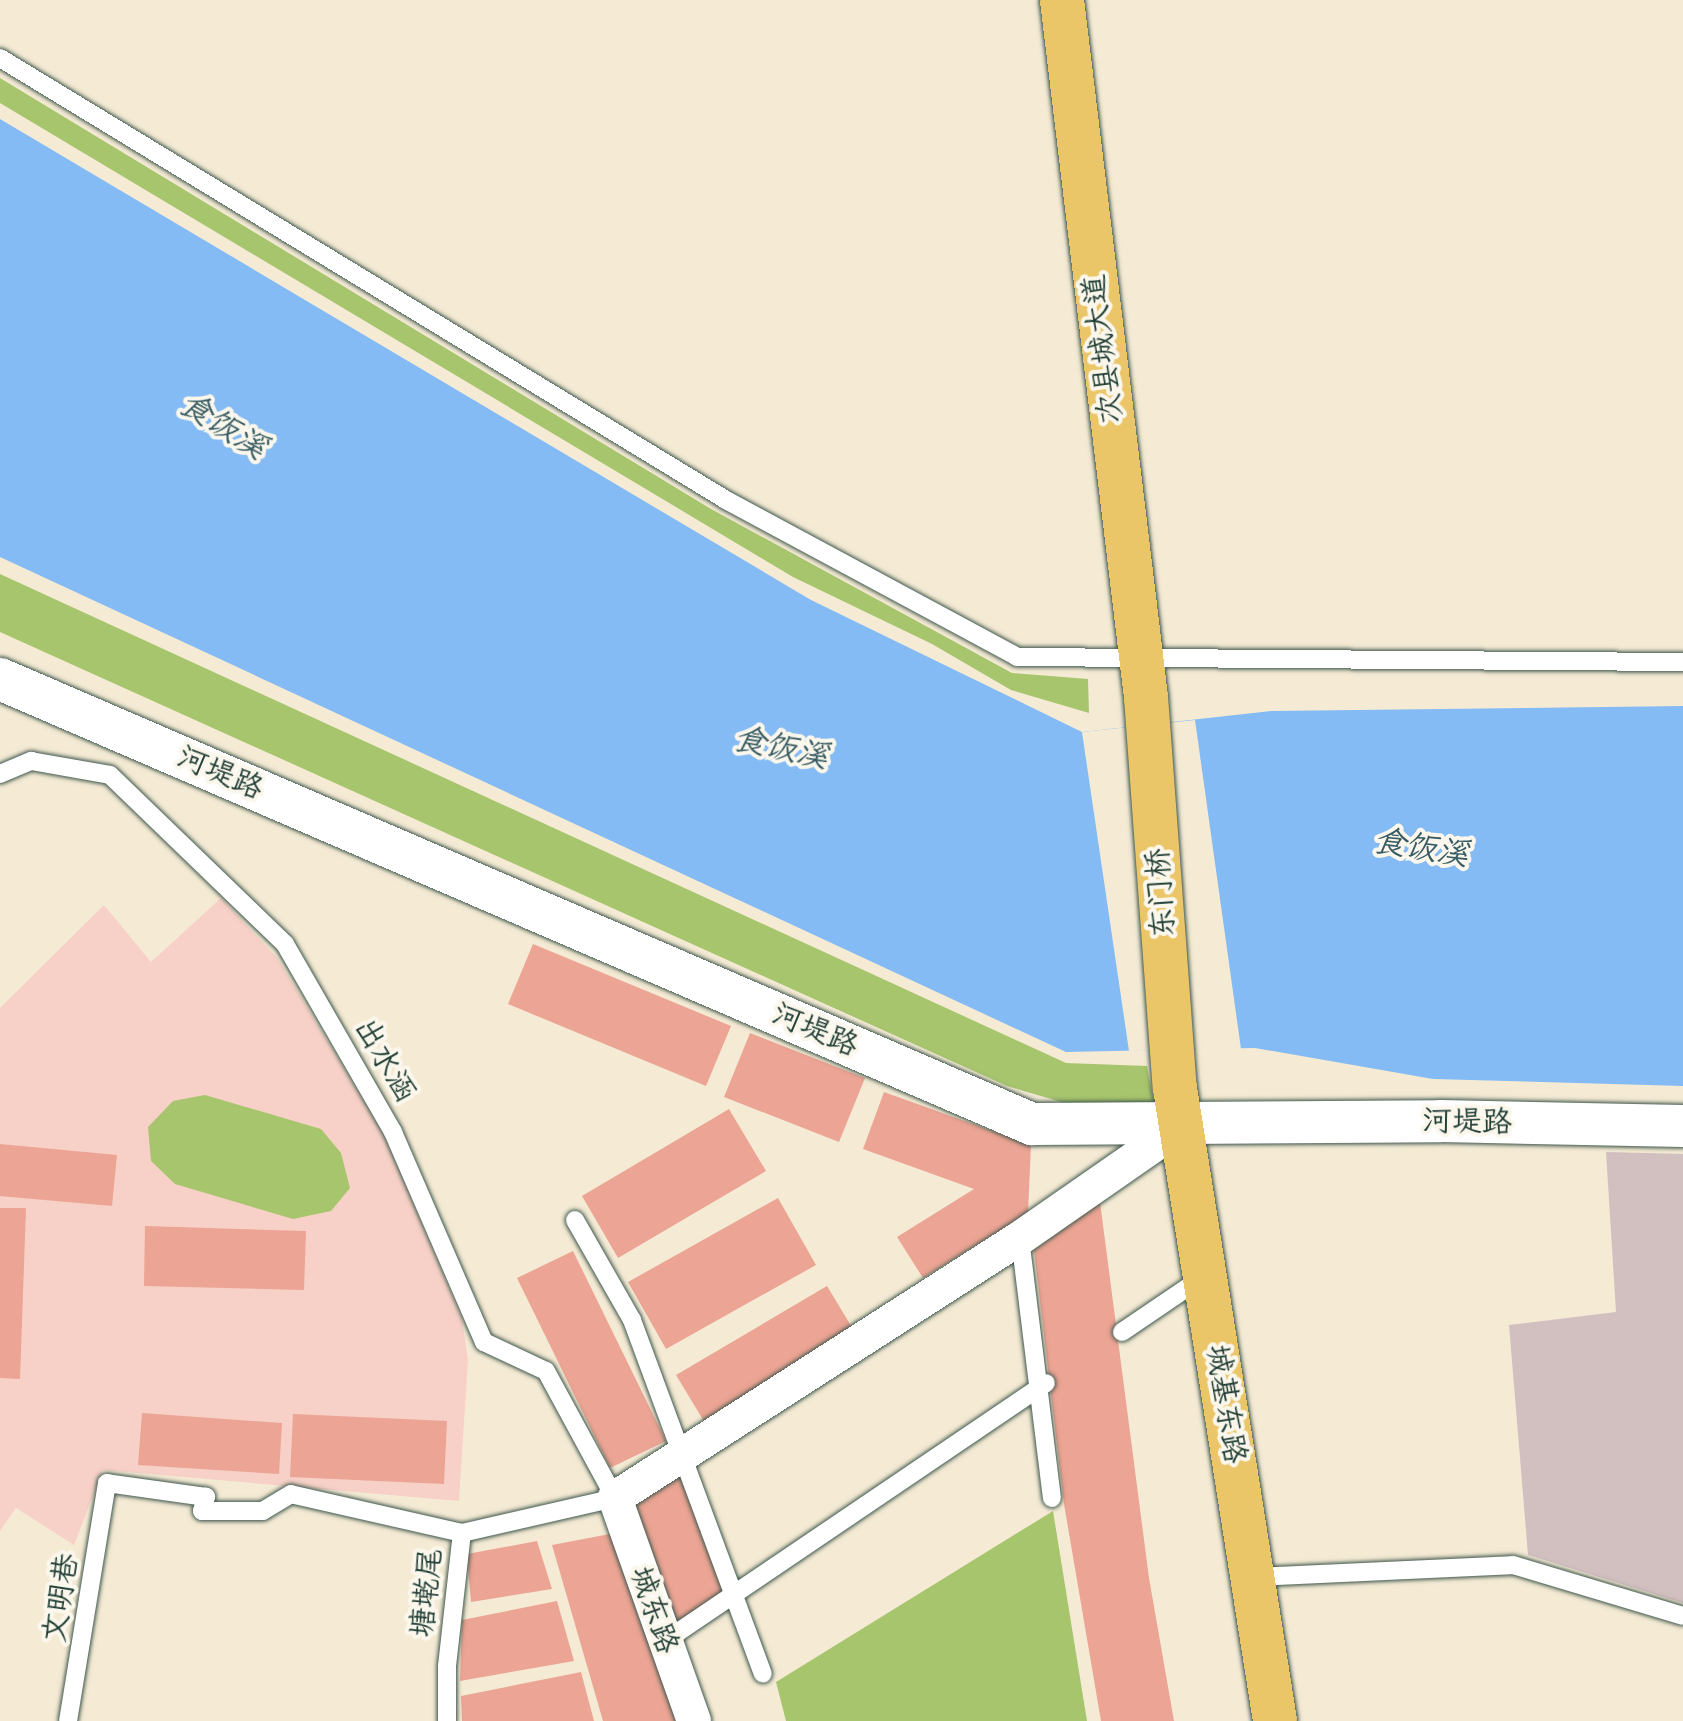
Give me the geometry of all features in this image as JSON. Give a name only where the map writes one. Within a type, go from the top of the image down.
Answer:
[{"type":"highway","name":"次县城大道","points":[[1062,0],[1144,678]]},
{"type":"highway","name":"东门桥","points":[[1144,678],[1178,1107]]},
{"type":"highway","name":"城基东路","points":[[1178,1107],[1275,1721]]},
{"type":"street","name":"河堤路","points":[[0,679],[1032,1124],[1178,1107],[1441,1121],[1683,1126]]},
{"type":"street","points":[[615,1498],[1020,1238],[1178,1107]]},
{"type":"street","name":"城东路","points":[[615,1498],[694,1721]]},
{"type":"lane","points":[[0,58],[726,500],[1017,657],[1144,678],[1683,662]]},
{"type":"lane","name":"出水涵","points":[[0,774],[31,761],[110,775],[285,944],[393,1132],[484,1342],[546,1371],[615,1498]]},
{"type":"lane","points":[[575,1220],[632,1320],[763,1674]]},
{"type":"lane","points":[[1020,1238],[1042,1386],[1052,1498]]},
{"type":"lane","points":[[1122,1332],[1205,1275]]},
{"type":"lane","points":[[665,1641],[1042,1386]]},
{"type":"lane","name":"文明巷","points":[[68,1721],[107,1483],[206,1497],[202,1511],[263,1511],[291,1494],[462,1533]]},
{"type":"lane","name":"塘墘尾","points":[[447,1721],[447,1666],[462,1533],[615,1498]]},
{"type":"lane","points":[[1253,1577],[1513,1565],[1683,1616]]},
{"type":"shaded area","points":[[221,898],[278,959],[384,1135],[462,1319],[468,1360],[459,1501],[103,1470],[74,1545],[16,1508],[0,1531],[0,1008],[104,905],[151,962]]},
{"type":"shaded area","points":[[1606,1152],[1683,1154],[1683,1603],[1528,1555],[1509,1325],[1616,1312]]},
{"type":"green space","points":[[0,78],[711,509],[1012,673],[1088,679],[1089,713],[1011,690],[932,644],[793,577],[0,103]]},
{"type":"green space","points":[[0,574],[1066,1063],[1147,1066],[1156,1114],[1082,1108],[1007,1086],[0,632]]},
{"type":"green space","points":[[205,1095],[321,1129],[341,1153],[350,1188],[331,1211],[293,1219],[175,1184],[151,1161],[148,1127],[173,1101]]},
{"type":"green space","points":[[1053,1511],[1087,1721],[786,1721],[776,1682]]},
{"type":"water","name":"食饭溪","points":[[0,119],[811,600],[1082,732],[1271,711],[1683,706],[1683,1086],[1433,1079],[1255,1048],[1066,1052],[0,557]]},
{"type":"pier","points":[[1195,720],[1241,1049],[1129,1051],[1082,732]]},
{"type":"building","points":[[533,944],[731,1026],[706,1086],[508,1004]]},
{"type":"building","points":[[750,1033],[865,1078],[839,1142],[724,1097]]},
{"type":"building","points":[[884,1092],[1031,1145],[1028,1213],[923,1278],[897,1237],[974,1189],[863,1149]]},
{"type":"building","points":[[729,1109],[766,1171],[618,1258],[582,1196]]},
{"type":"building","points":[[0,1144],[117,1155],[112,1206],[0,1196]]},
{"type":"building","points":[[778,1198],[816,1265],[666,1349],[628,1282]]},
{"type":"building","points":[[1100,1202],[1149,1578],[1174,1721],[1101,1721],[1064,1504],[1034,1250]]},
{"type":"building","points":[[0,1208],[26,1208],[20,1379],[0,1378]]},
{"type":"building","points":[[145,1226],[306,1231],[304,1290],[144,1286]]},
{"type":"building","points":[[573,1251],[666,1441],[610,1468],[517,1278]]},
{"type":"building","points":[[827,1286],[856,1334],[705,1423],[676,1375]]},
{"type":"building","points":[[142,1413],[282,1423],[279,1474],[138,1465]]},
{"type":"building","points":[[293,1414],[447,1421],[444,1484],[290,1477]]},
{"type":"building","points":[[681,1471],[726,1592],[670,1626],[628,1503]]},
{"type":"building","points":[[615,1533],[676,1721],[603,1721],[552,1545]]},
{"type":"building","points":[[537,1541],[552,1589],[471,1602],[467,1554]]},
{"type":"building","points":[[557,1601],[574,1661],[460,1681],[462,1620]]},
{"type":"building","points":[[581,1672],[594,1721],[462,1721],[461,1696]]}]
